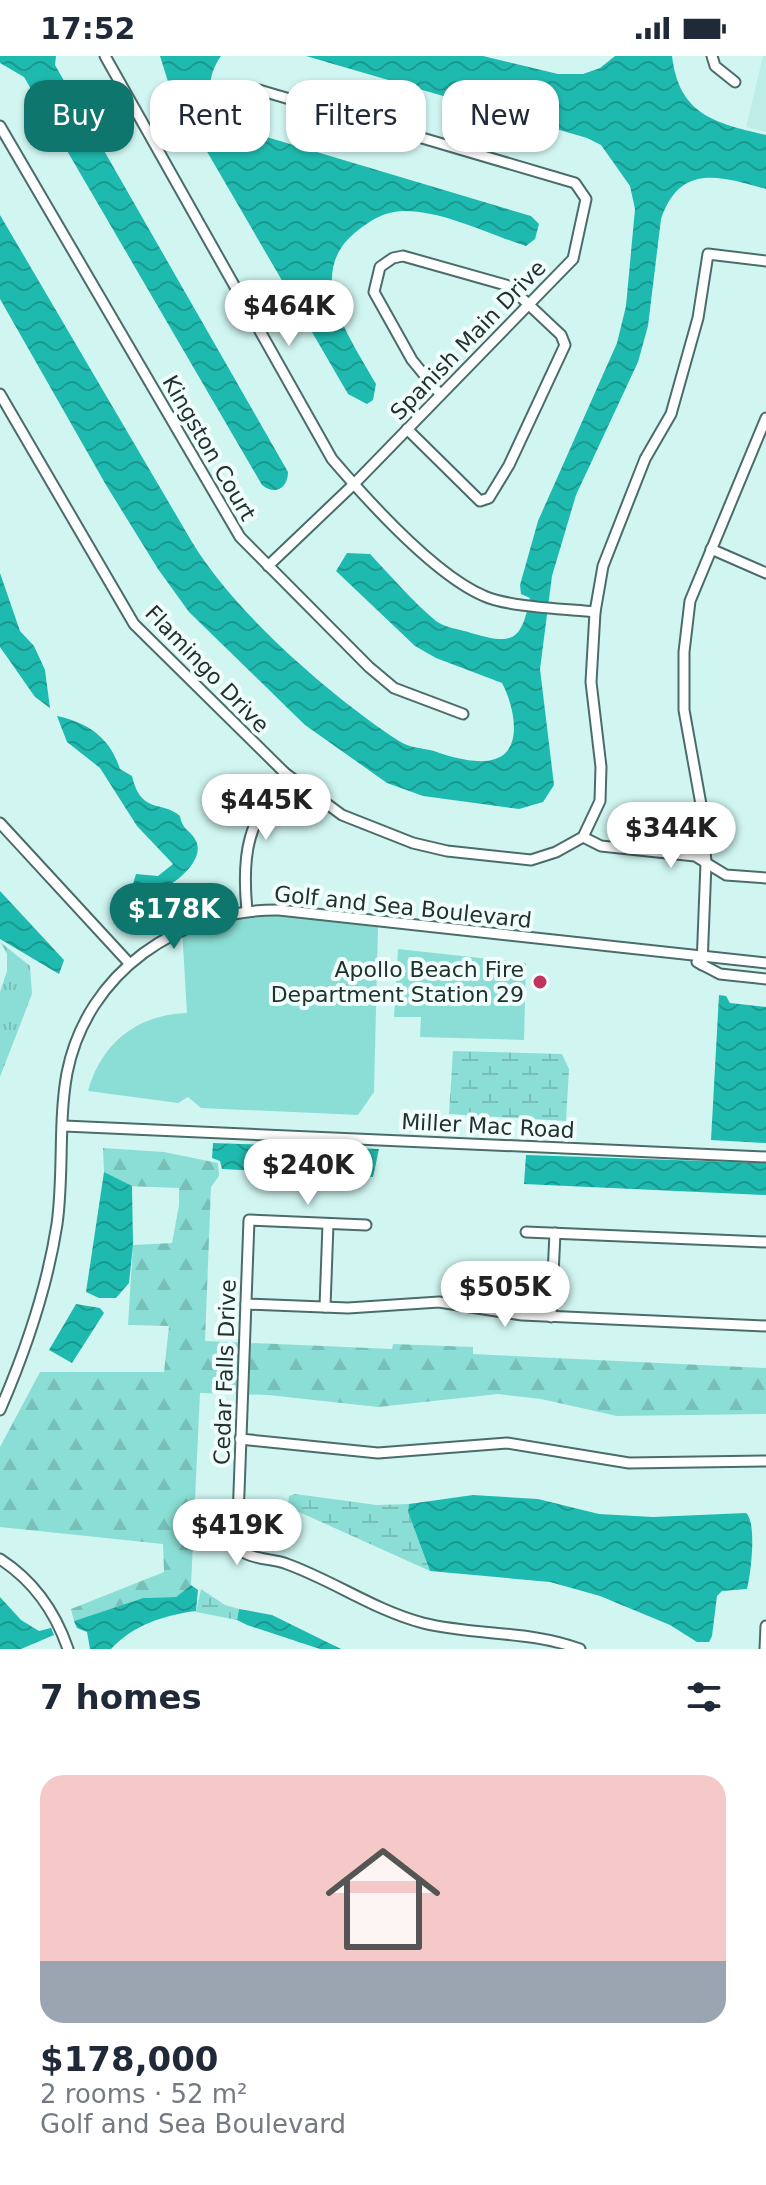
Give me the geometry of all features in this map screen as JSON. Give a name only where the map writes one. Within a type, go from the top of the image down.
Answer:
[{"type":"street","points":[[105,56],[332,459],[354,484],[453,580],[487,598],[595,612]]},
{"type":"street","points":[[712,56],[715,66],[735,82]]},
{"type":"street","name":"Spanish Main Drive","points":[[268,566],[354,484],[439,393],[573,259],[586,199],[575,183],[270,93]]},
{"type":"street","name":"Kingston Court","points":[[0,126],[240,537],[369,667],[394,688],[463,714]]},
{"type":"street","points":[[766,261],[708,254],[686,368],[671,414],[645,459],[603,566],[595,612],[591,682],[601,767],[600,801],[583,837],[601,846],[695,856],[726,875],[766,878]]},
{"type":"street","points":[[407,429],[480,501],[489,498],[509,465],[565,345],[561,335],[509,286],[414,258],[393,258],[380,267],[374,285],[378,303],[412,360],[439,393]]},
{"type":"street","name":"Flamingo Drive","points":[[0,394],[134,624],[285,773],[342,815],[413,843],[447,851],[531,860],[556,852],[583,837]]},
{"type":"street","points":[[702,961],[706,863],[702,810],[684,710],[684,652],[690,601],[766,418]]},
{"type":"street","points":[[711,549],[766,573]]},
{"type":"street","points":[[247,911],[244,850],[265,801],[285,773]]},
{"type":"street","points":[[0,823],[129,963]]},
{"type":"street","name":"Golf and Sea Boulevard","points":[[0,1410],[34,1325],[49,1267],[57,1223],[65,1084],[78,1038],[98,1000],[129,963],[156,942],[188,926],[247,911],[279,910],[679,955],[702,961],[766,963]]},
{"type":"street","name":"Golf and Sea Boulevard","points":[[702,961],[720,974],[766,979]]},
{"type":"street","name":"Miller Mac Road","points":[[64,1126],[766,1157]]},
{"type":"street","name":"Cedar Falls Drive","points":[[328,1224],[249,1220],[236,1537],[240,1551],[288,1564],[382,1609],[421,1623],[535,1636],[580,1649]]},
{"type":"street","points":[[325,1307],[328,1224],[366,1225]]},
{"type":"street","points":[[526,1232],[766,1242]]},
{"type":"street","points":[[551,1317],[555,1233]]},
{"type":"street","points":[[246,1304],[325,1307],[439,1302],[551,1317],[766,1326]]},
{"type":"street","points":[[240,1439],[378,1453],[507,1443],[629,1463],[766,1461]]},
{"type":"street","points":[[0,1559],[28,1579],[47,1603],[68,1649]]},
{"type":"street","points":[[765,1649],[766,1626]]},
{"type":"shaded area","points":[[763,56],[766,56],[766,132],[746,127]]},
{"type":"green space","points":[[247,911],[378,927],[374,1092],[358,1115],[201,1108],[188,1097],[178,1103],[88,1091],[102,1058],[124,1034],[152,1019],[187,1013],[182,929]]},
{"type":"green space","points":[[0,942],[30,966],[32,994],[0,1077],[0,992],[7,971],[7,954]]},
{"type":"green space","points":[[398,949],[526,963],[524,1040],[420,1037],[421,1017],[394,1017]]},
{"type":"green space","points":[[453,1051],[562,1054],[569,1069],[566,1121],[449,1114]]},
{"type":"green space","points":[[103,1148],[164,1152],[218,1163],[219,1176],[211,1187],[205,1341],[392,1349],[393,1344],[473,1347],[473,1354],[766,1368],[766,1414],[617,1416],[541,1399],[498,1394],[378,1407],[268,1395],[200,1393],[191,1585],[176,1597],[143,1598],[74,1621],[71,1609],[164,1572],[163,1544],[0,1527],[0,1447],[40,1372],[164,1372],[169,1326],[128,1325],[133,1245],[172,1243],[179,1188],[127,1186],[104,1172]]},
{"type":"green space","points":[[295,1494],[377,1505],[409,1504],[408,1512],[430,1571],[288,1507],[289,1496]]},
{"type":"green space","points":[[201,1589],[225,1605],[239,1609],[237,1620],[196,1612]]},
{"type":"water","points":[[0,56],[56,56],[55,65],[64,80],[26,80],[0,63]]},
{"type":"water","points":[[160,56],[221,56],[211,80],[168,80]]},
{"type":"water","points":[[306,56],[483,56],[558,74],[583,74],[600,68],[615,56],[672,56],[682,92],[691,104],[716,120],[766,135],[766,189],[718,178],[690,181],[669,201],[661,219],[648,326],[638,362],[576,495],[552,576],[540,669],[554,785],[543,802],[519,809],[423,796],[387,783],[305,725],[189,612],[158,569],[106,485],[0,299],[0,215],[192,542],[210,569],[258,624],[343,701],[403,743],[472,761],[488,761],[504,754],[510,746],[514,725],[510,702],[502,683],[436,658],[415,646],[336,571],[347,553],[370,554],[440,623],[497,639],[506,639],[518,632],[530,598],[521,594],[520,585],[538,521],[617,343],[626,306],[635,209],[630,186],[601,145],[559,130],[559,80],[442,80],[442,96],[426,91],[426,80],[388,80]]},
{"type":"water","points":[[270,138],[286,143],[286,152],[316,152],[531,216],[539,224],[535,239],[526,246],[449,218],[417,212],[389,213],[357,231],[341,248],[333,267],[332,286],[344,327],[376,384],[373,400],[367,404],[348,394],[207,152],[270,152]]},
{"type":"water","points":[[68,152],[105,152],[288,472],[286,482],[280,489],[272,490],[262,485]]},
{"type":"water","points":[[0,573],[20,631],[34,646],[45,670],[50,708],[35,697],[0,647]]},
{"type":"water","points":[[57,716],[79,723],[97,734],[116,758],[120,769],[132,776],[146,802],[180,816],[198,848],[193,862],[175,881],[155,890],[132,887],[136,874],[158,876],[173,864],[137,826],[100,768],[67,742]]},
{"type":"water","points":[[0,891],[64,960],[59,974],[0,939]]},
{"type":"water","points":[[719,995],[726,996],[730,1003],[766,1007],[766,1143],[711,1140]]},
{"type":"water","points":[[213,1143],[379,1149],[373,1177],[222,1169],[220,1161],[212,1158]]},
{"type":"water","points":[[526,1155],[766,1163],[766,1195],[524,1184]]},
{"type":"water","points":[[104,1172],[132,1186],[133,1245],[129,1283],[116,1298],[99,1298],[86,1292]]},
{"type":"water","points":[[76,1304],[100,1308],[104,1313],[72,1363],[49,1350]]},
{"type":"water","points":[[473,1495],[538,1499],[599,1514],[653,1517],[746,1513],[752,1537],[747,1589],[722,1591],[717,1596],[712,1636],[709,1642],[697,1642],[670,1625],[600,1596],[550,1582],[430,1571],[408,1512],[409,1504]]},
{"type":"water","points":[[191,1585],[198,1590],[196,1611],[150,1622],[111,1649],[90,1649],[87,1632],[77,1628],[74,1621],[143,1598],[176,1597]]},
{"type":"water","points":[[0,1597],[21,1620],[39,1631],[51,1628],[54,1635],[21,1649],[0,1649]]},
{"type":"water","points":[[239,1609],[272,1615],[341,1649],[320,1649],[247,1625],[237,1620]]},
{"type":"place","name":"Apollo Beach Fire Department Station 29","points":[[540,982]]}]
